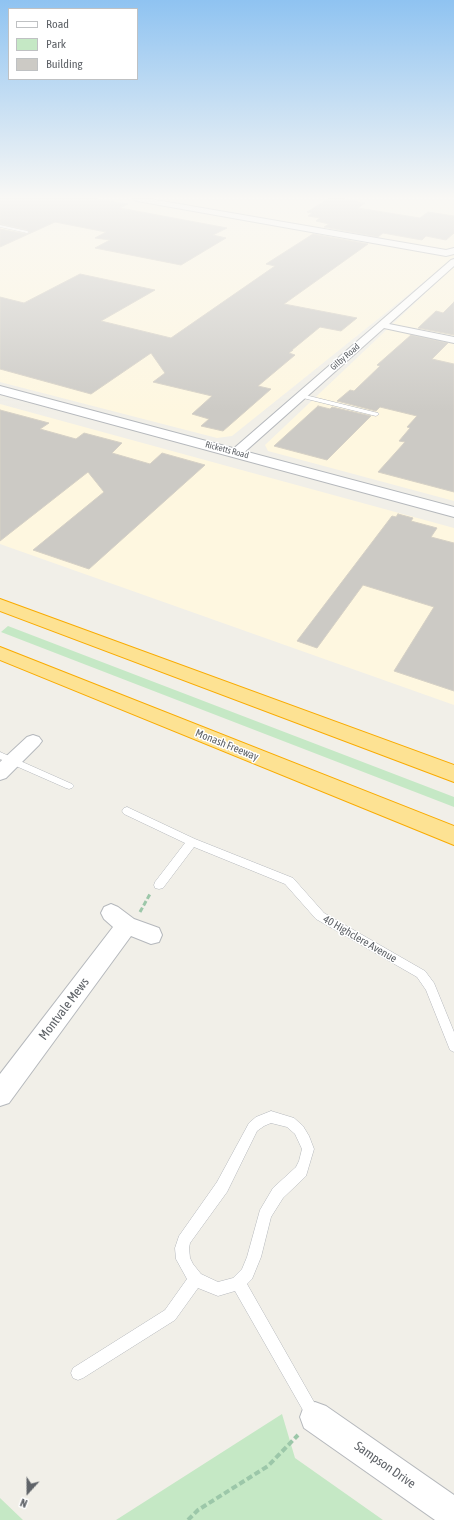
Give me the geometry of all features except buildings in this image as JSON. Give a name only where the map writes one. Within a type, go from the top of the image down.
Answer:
[{"type":"highway","points":[[2,607],[454,774]]},
{"type":"highway","name":"Monash Freeway","points":[[0,653],[454,836]]},
{"type":"highway","points":[[301,717],[454,761]]},
{"type":"street","name":"Gilby Road","points":[[236,453],[443,270]]},
{"type":"street","points":[[382,325],[454,340]]},
{"type":"street","name":"Ricketts Road","points":[[0,390],[454,512]]},
{"type":"street","points":[[0,773],[6,757],[33,740]]},
{"type":"street","points":[[119,919],[151,935]]},
{"type":"street","name":"Montvale Mews","points":[[0,1094],[119,919]]},
{"type":"street","name":"Sampson Drive","points":[[315,1417],[454,1514]]},
{"type":"lane","points":[[301,396],[376,414]]},
{"type":"lane","points":[[6,757],[69,786]]},
{"type":"lane","name":"40 Highclere Avenue","points":[[127,811],[192,842],[289,881],[320,916],[421,974],[430,987],[454,1046]]},
{"type":"lane","points":[[159,885],[192,842]]},
{"type":"lane","points":[[271,1117],[280,1119],[290,1122],[299,1130],[305,1140],[308,1149],[305,1161],[301,1171],[278,1193],[271,1203],[265,1215],[254,1257],[247,1274],[238,1283],[218,1289],[196,1279],[188,1269],[183,1259],[182,1248],[189,1232],[201,1218],[222,1187],[253,1127],[260,1121],[271,1117]]},
{"type":"lane","points":[[78,1373],[170,1315],[196,1279]]},
{"type":"lane","points":[[238,1283],[315,1417]]},
{"type":"path","points":[[119,919],[143,909],[146,899],[159,885]]},
{"type":"path","points":[[188,1520],[198,1510],[268,1466],[315,1417]]},
{"type":"shaded area","points":[[0,270],[439,270],[232,436],[217,438],[0,382]]},
{"type":"shaded area","points":[[450,270],[454,270],[454,501],[268,451],[265,445]]},
{"type":"shaded area","points":[[0,404],[454,528],[454,705],[0,544]]},
{"type":"green space","points":[[8,626],[454,797],[454,807],[1,632]]},
{"type":"green space","points":[[282,1414],[295,1458],[383,1520],[116,1520]]},
{"type":"green space","points":[[0,1498],[23,1520],[0,1520]]}]
